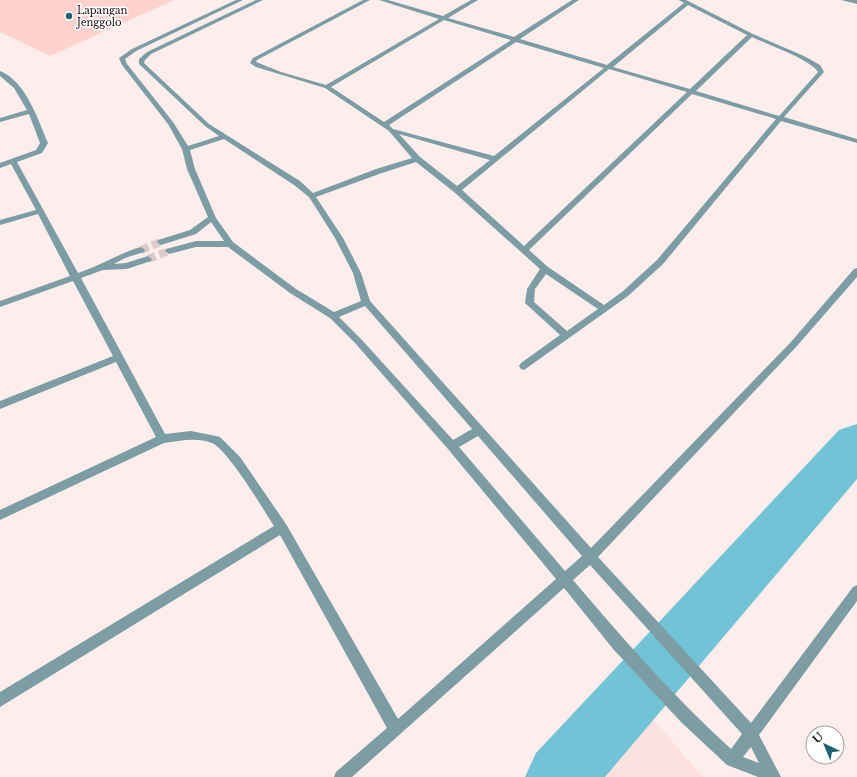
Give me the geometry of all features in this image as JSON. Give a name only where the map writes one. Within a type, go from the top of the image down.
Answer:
[{"type":"street","points":[[240,0],[170,32],[134,50],[122,58],[124,64],[171,123],[186,149],[191,169],[212,218],[230,244],[293,291],[333,316],[358,340],[452,446],[619,645],[686,717],[732,760],[773,776]]},
{"type":"street","points":[[260,0],[149,53],[142,59],[141,63],[206,125],[297,183],[312,196],[339,238],[357,273],[366,302],[478,431],[591,556],[648,622],[752,734],[773,776]]},
{"type":"street","points":[[367,0],[255,58],[253,62],[258,66],[327,87],[384,125],[391,130],[417,159],[457,190],[545,270],[604,309]]},
{"type":"street","points":[[386,0],[857,141]]},
{"type":"street","points":[[327,87],[475,0]]},
{"type":"street","points":[[384,125],[576,0]]},
{"type":"street","points":[[844,0],[857,2]]},
{"type":"street","points":[[457,190],[609,67],[684,1],[802,57],[818,66],[821,70],[821,72],[780,118],[660,262],[625,294],[524,366]]},
{"type":"street","points":[[170,32],[182,36]]},
{"type":"street","points":[[524,250],[751,34]]},
{"type":"street","points":[[0,73],[18,87],[32,111],[44,143],[43,147],[39,150],[14,162],[0,166]]},
{"type":"street","points":[[0,80],[8,78]]},
{"type":"street","points":[[0,120],[32,111]]},
{"type":"street","points":[[391,130],[495,159]]},
{"type":"street","points":[[186,149],[223,137]]},
{"type":"street","points":[[312,196],[379,171],[417,159]]},
{"type":"street","points":[[14,162],[77,277],[162,439]]},
{"type":"street","points":[[0,224],[40,211]]},
{"type":"street","points":[[161,242],[193,232],[212,218]]},
{"type":"street","points":[[169,251],[196,244],[230,244]]},
{"type":"street","points":[[0,304],[101,268],[122,256],[141,250]]},
{"type":"street","points":[[101,268],[127,266],[148,259]]},
{"type":"street","points":[[545,270],[531,289],[529,303],[566,335]]},
{"type":"street","points":[[341,777],[396,730],[591,556],[793,345],[857,271]]},
{"type":"street","points":[[333,316],[366,302]]},
{"type":"street","points":[[0,405],[119,357]]},
{"type":"street","points":[[452,446],[478,431]]},
{"type":"street","points":[[0,515],[162,439],[190,436],[216,440],[236,460],[282,528],[396,730]]},
{"type":"street","points":[[0,700],[282,528]]},
{"type":"street","points":[[732,760],[857,591]]},
{"type":"shaded area","name":"Lapangan Jenggolo","points":[[0,0],[174,0],[50,56],[0,32]]},
{"type":"shaded area","points":[[647,713],[703,777],[592,777]]},
{"type":"waterway","points":[[560,777],[857,444]]},
{"type":"tunnel","points":[[141,250],[161,242]]},
{"type":"tunnel","points":[[148,259],[169,251]]},
{"type":"place","name":"Lapangan Jenggolo","points":[[69,16]]}]
